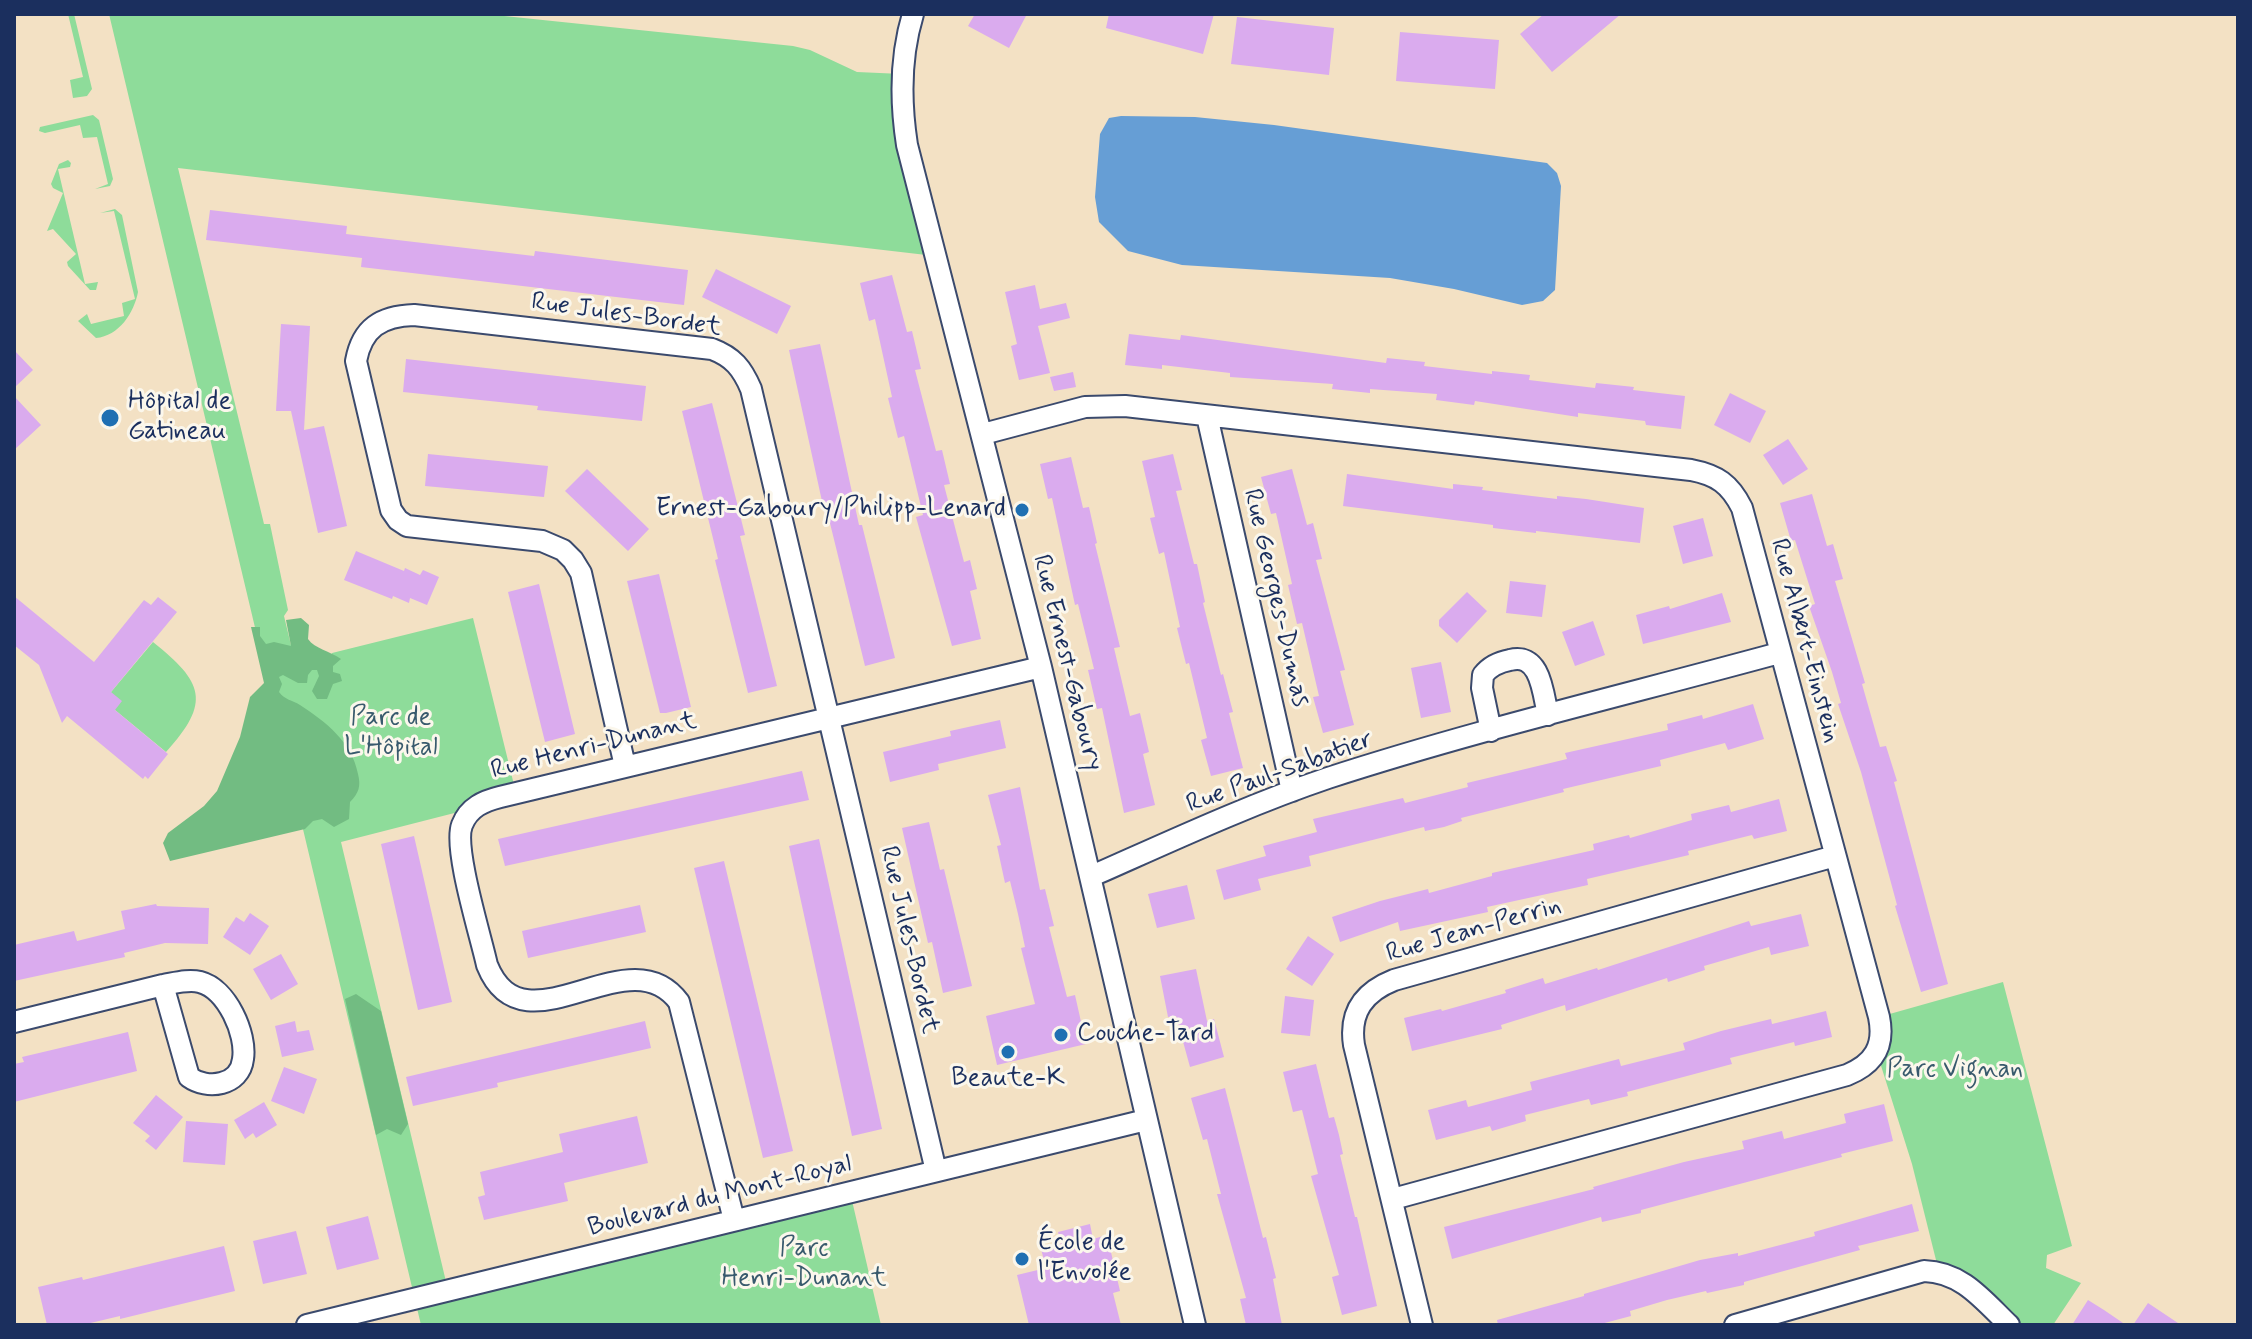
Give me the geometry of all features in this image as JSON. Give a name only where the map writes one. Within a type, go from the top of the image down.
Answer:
[{"type":"street","name":"Rue Ernest-Gaboury","points":[[913,14],[902,74],[907,145],[1041,667],[1195,1325]]},
{"type":"street","name":"Rue Jules-Bordet","points":[[625,766],[581,573],[573,560],[563,550],[542,541],[407,526],[391,510],[356,361],[365,335],[387,318],[414,315],[712,349],[736,362],[744,373],[751,389],[936,1171]]},
{"type":"street","name":"Rue Albert-Einstein","points":[[983,434],[1085,407],[1106,405],[1710,474],[1730,487],[1742,508],[1882,1030],[1877,1053],[1868,1064],[1847,1075],[1393,1199]]},
{"type":"street","name":"Rue Georges-Dumas","points":[[1207,416],[1292,791]]},
{"type":"street","name":"Rue Paul-Sabatier","points":[[1092,876],[1292,791],[1491,731],[1779,653]]},
{"type":"street","points":[[1491,731],[1482,688],[1483,675],[1496,664],[1515,658],[1530,662],[1535,668],[1548,715]]},
{"type":"street","name":"Rue Henri-Dunant","points":[[734,1220],[684,1015],[671,991],[647,979],[635,978],[532,1001],[506,992],[494,980],[487,965],[461,849],[460,830],[467,815],[487,800],[1041,667]]},
{"type":"street","name":"Rue Jean-Perrin","points":[[1422,1325],[1352,1030],[1353,1017],[1367,995],[1394,980],[1835,856]]},
{"type":"street","points":[[14,1022],[163,985],[200,982],[214,988],[231,1007],[243,1048],[243,1062],[230,1079],[208,1086],[189,1077],[163,985]]},
{"type":"street","name":"Boulevard du Mont-Royal","points":[[307,1325],[1146,1120]]},
{"type":"street","points":[[1735,1325],[1924,1271],[1939,1272],[1964,1282],[2009,1325]]},
{"type":"green space","points":[[68,14],[74,14],[92,89],[87,96],[73,98],[70,80],[83,77]]},
{"type":"green space","points":[[109,14],[485,14],[793,46],[810,50],[857,72],[902,74],[935,256],[178,168],[264,524],[270,524],[288,610],[284,616],[296,666],[330,658],[332,653],[473,618],[516,793],[474,808],[341,842],[448,1290],[850,1192],[881,1325],[421,1325]]},
{"type":"green space","points":[[93,115],[99,120],[113,179],[110,186],[95,189],[108,184],[97,137],[83,138],[80,125],[45,133],[39,131],[40,127]]},
{"type":"green space","points":[[68,160],[70,167],[58,169],[85,284],[98,282],[96,290],[90,290],[68,266],[67,262],[76,254],[53,229],[47,231],[63,193],[51,184],[59,164]]},
{"type":"green space","points":[[115,209],[122,215],[138,292],[133,308],[124,322],[112,333],[96,338],[78,321],[87,314],[91,324],[124,316],[122,303],[135,299],[114,211],[100,213]]},
{"type":"green space","points":[[301,618],[309,625],[308,639],[341,659],[333,666],[333,672],[340,674],[342,681],[333,684],[327,699],[317,699],[312,691],[319,676],[317,670],[312,670],[308,675],[307,683],[298,683],[283,675],[279,677],[282,684],[279,692],[328,726],[350,752],[359,782],[350,802],[349,819],[334,827],[322,819],[313,821],[305,829],[170,861],[163,843],[168,833],[204,806],[217,791],[240,737],[250,697],[264,683],[251,627],[260,627],[260,636],[266,644],[274,642],[291,646],[286,620]]},
{"type":"green space","points":[[153,642],[183,669],[196,693],[190,719],[166,752],[115,710],[111,692]]},
{"type":"green space","name":"Parc Vignan","points":[[2003,982],[2072,1246],[2047,1255],[2046,1268],[2081,1283],[2053,1325],[2009,1325],[1939,1272],[1912,1164],[1877,1053],[1879,1017]]},
{"type":"green space","points":[[356,994],[381,1011],[408,1124],[401,1135],[387,1129],[376,1135],[345,999]]},
{"type":"water","points":[[1195,117],[1274,125],[1547,163],[1557,173],[1561,186],[1555,290],[1543,301],[1522,305],[1390,278],[1182,265],[1128,251],[1099,222],[1095,197],[1100,134],[1109,118]]},
{"type":"building","points":[[975,14],[1027,14],[1009,48],[968,26]]},
{"type":"building","points":[[1109,14],[1214,14],[1203,54],[1106,28]]},
{"type":"building","points":[[1544,14],[1621,14],[1552,72],[1520,34]]},
{"type":"building","points":[[1237,17],[1334,28],[1329,75],[1231,64]]},
{"type":"building","points":[[1400,32],[1499,40],[1495,89],[1396,81]]},
{"type":"building","points":[[210,210],[347,226],[346,234],[534,256],[535,251],[688,270],[684,305],[361,267],[362,258],[206,240]]},
{"type":"building","points":[[716,269],[791,306],[777,334],[702,297]]},
{"type":"building","points":[[892,275],[907,332],[912,331],[921,369],[915,370],[936,451],[942,450],[950,484],[944,485],[964,562],[970,560],[977,589],[970,591],[981,639],[952,646],[916,517],[923,515],[904,436],[898,438],[888,398],[892,397],[875,319],[869,321],[860,283]]},
{"type":"building","points":[[1035,285],[1040,309],[1066,303],[1070,318],[1038,326],[1050,373],[1019,380],[1011,346],[1017,344],[1005,292]]},
{"type":"building","points":[[281,324],[310,326],[304,430],[324,426],[347,526],[318,533],[291,411],[276,411]]},
{"type":"building","points":[[1129,334],[1180,340],[1181,335],[1386,363],[1387,358],[1425,362],[1424,366],[1530,375],[1529,380],[1595,388],[1596,383],[1634,387],[1633,390],[1685,396],[1681,429],[1578,413],[1578,417],[1475,401],[1474,405],[1436,400],[1437,394],[1370,389],[1370,393],[1332,389],[1333,384],[1230,377],[1230,373],[1162,365],[1162,369],[1125,365]]},
{"type":"building","points":[[820,344],[859,525],[862,525],[895,658],[865,666],[828,515],[825,515],[789,350]]},
{"type":"building","points":[[14,350],[33,370],[14,388]]},
{"type":"building","points":[[406,359],[646,386],[642,421],[403,392]]},
{"type":"building","points":[[1073,372],[1076,387],[1054,391],[1050,377]]},
{"type":"building","points":[[1730,393],[1766,411],[1750,443],[1714,425]]},
{"type":"building","points":[[14,396],[41,425],[14,450]]},
{"type":"building","points":[[712,403],[745,535],[740,536],[777,686],[748,693],[682,411]]},
{"type":"building","points":[[1788,439],[1808,469],[1783,485],[1763,455]]},
{"type":"building","points":[[428,454],[548,466],[544,497],[425,486]]},
{"type":"building","points":[[1173,454],[1182,490],[1176,491],[1233,712],[1229,713],[1243,768],[1211,776],[1201,740],[1207,738],[1177,628],[1180,627],[1164,552],[1159,554],[1150,518],[1155,517],[1142,461]]},
{"type":"building","points":[[1071,457],[1083,508],[1089,507],[1120,647],[1114,648],[1130,716],[1140,713],[1149,752],[1143,754],[1155,805],[1124,813],[1102,708],[1097,709],[1088,670],[1094,669],[1078,604],[1075,605],[1052,498],[1048,499],[1040,464]]},
{"type":"building","points":[[587,469],[649,529],[628,551],[565,491]]},
{"type":"building","points":[[1292,469],[1307,525],[1313,523],[1322,559],[1316,560],[1345,670],[1340,671],[1354,725],[1323,733],[1313,697],[1319,696],[1302,623],[1297,624],[1288,585],[1292,584],[1276,513],[1271,514],[1261,477]]},
{"type":"building","points":[[1347,474],[1453,489],[1453,484],[1644,508],[1640,543],[1493,528],[1493,525],[1343,506]]},
{"type":"building","points":[[1812,494],[1827,546],[1833,544],[1843,579],[1835,581],[1880,747],[1886,746],[1897,781],[1894,782],[1948,984],[1921,992],[1895,906],[1861,772],[1838,704],[1841,703],[1809,606],[1815,604],[1780,503]]},
{"type":"building","points":[[1703,518],[1713,556],[1683,564],[1673,526]]},
{"type":"building","points":[[356,551],[404,571],[405,568],[420,575],[423,570],[439,577],[427,605],[410,598],[409,603],[393,596],[392,599],[344,580]]},
{"type":"building","points":[[659,574],[691,707],[666,713],[660,713],[627,581]]},
{"type":"building","points":[[1510,581],[1546,585],[1542,617],[1506,613]]},
{"type":"building","points":[[539,584],[575,734],[545,742],[508,592]]},
{"type":"building","points":[[1467,592],[1487,611],[1457,643],[1439,626],[1439,620]]},
{"type":"building","points":[[1722,593],[1731,622],[1643,644],[1636,615],[1669,606],[1670,609]]},
{"type":"building","points":[[14,596],[94,662],[144,600],[151,605],[158,597],[177,612],[111,692],[122,701],[115,710],[168,754],[148,779],[145,776],[143,779],[67,716],[62,723],[39,665],[14,645]]},
{"type":"building","points":[[1593,621],[1605,655],[1575,666],[1562,632]]},
{"type":"building","points":[[1441,662],[1451,712],[1421,718],[1411,668]]},
{"type":"building","points":[[1753,704],[1764,739],[1728,750],[1725,743],[1660,760],[1661,766],[1563,789],[1564,792],[1461,818],[1462,821],[1444,827],[1425,831],[1424,827],[1309,856],[1311,866],[1258,879],[1261,890],[1224,900],[1216,870],[1266,856],[1263,846],[1317,832],[1313,819],[1403,798],[1405,803],[1468,787],[1467,783],[1567,759],[1565,753],[1668,730],[1667,724],[1702,715],[1703,719]]},
{"type":"building","points":[[1000,720],[1006,748],[938,764],[939,770],[890,782],[883,752],[951,736],[950,731]]},
{"type":"building","points":[[802,771],[809,800],[505,866],[498,839]]},
{"type":"building","points":[[1020,787],[1040,890],[1045,889],[1054,926],[1049,927],[1067,997],[1075,995],[1086,1044],[997,1065],[986,1016],[1035,1004],[1021,948],[1025,947],[1018,914],[1010,881],[1005,883],[997,846],[1001,845],[988,795]]},
{"type":"building","points":[[1779,799],[1787,831],[1754,839],[1752,835],[1688,851],[1689,855],[1587,879],[1588,885],[1487,907],[1488,912],[1400,931],[1398,922],[1340,942],[1332,917],[1380,901],[1428,889],[1429,893],[1492,876],[1492,873],[1594,850],[1593,844],[1629,835],[1630,838],[1692,820],[1691,814],[1729,805],[1731,812]]},
{"type":"building","points":[[929,822],[940,870],[944,869],[972,986],[943,993],[932,942],[928,943],[902,828]]},
{"type":"building","points":[[414,836],[452,1002],[418,1010],[381,844]]},
{"type":"building","points":[[819,839],[882,1129],[852,1136],[789,846]]},
{"type":"building","points":[[724,861],[793,1151],[763,1158],[694,868]]},
{"type":"building","points":[[1187,885],[1195,919],[1157,928],[1148,894]]},
{"type":"building","points":[[156,904],[209,908],[208,944],[165,943],[124,953],[125,957],[14,981],[14,945],[74,931],[77,941],[125,929],[121,911]]},
{"type":"building","points":[[640,905],[646,932],[528,958],[522,931]]},
{"type":"building","points":[[250,913],[269,926],[250,955],[223,937],[236,917],[244,922]]},
{"type":"building","points":[[1801,914],[1809,946],[1771,955],[1769,947],[1704,966],[1705,970],[1668,982],[1667,978],[1566,1011],[1565,1005],[1501,1025],[1502,1029],[1412,1051],[1404,1018],[1506,993],[1505,990],[1543,978],[1545,984],[1598,970],[1749,921],[1751,926]]},
{"type":"building","points":[[1308,936],[1334,954],[1312,986],[1286,969]]},
{"type":"building","points":[[281,954],[298,984],[271,1000],[253,969]]},
{"type":"building","points":[[1196,969],[1207,1021],[1214,1019],[1224,1057],[1190,1067],[1176,1016],[1168,1017],[1160,976]]},
{"type":"building","points":[[1285,996],[1314,1000],[1310,1036],[1281,1033]]},
{"type":"building","points":[[1826,1011],[1832,1037],[1795,1046],[1794,1042],[1730,1058],[1732,1064],[1627,1092],[1628,1096],[1591,1105],[1589,1099],[1525,1115],[1526,1121],[1492,1131],[1490,1126],[1436,1140],[1428,1110],[1466,1100],[1468,1107],[1532,1090],[1530,1082],[1619,1059],[1621,1066],[1685,1050],[1683,1043],[1721,1031],[1771,1019],[1772,1024]]},
{"type":"building","points":[[295,1021],[297,1032],[309,1030],[314,1050],[282,1057],[275,1026]]},
{"type":"building","points":[[645,1021],[651,1048],[497,1083],[498,1087],[413,1106],[406,1077]]},
{"type":"building","points":[[128,1032],[137,1071],[14,1102],[14,1064],[24,1062],[22,1057]]},
{"type":"building","points":[[1316,1064],[1329,1118],[1334,1117],[1339,1135],[1343,1154],[1340,1155],[1377,1306],[1342,1315],[1332,1277],[1339,1275],[1311,1176],[1318,1174],[1302,1110],[1293,1112],[1283,1072]]},
{"type":"building","points":[[284,1067],[317,1079],[304,1114],[271,1101]]},
{"type":"building","points":[[1225,1088],[1276,1278],[1273,1279],[1282,1325],[1246,1325],[1240,1299],[1246,1298],[1217,1194],[1221,1194],[1207,1139],[1203,1140],[1191,1098]]},
{"type":"building","points":[[156,1095],[183,1117],[156,1150],[145,1141],[150,1136],[133,1123]]},
{"type":"building","points":[[264,1102],[277,1125],[256,1138],[253,1133],[245,1139],[234,1120]]},
{"type":"building","points":[[1884,1104],[1893,1141],[1641,1210],[1641,1213],[1602,1222],[1601,1217],[1452,1259],[1444,1227],[1594,1189],[1684,1162],[1744,1149],[1742,1141],[1782,1131],[1784,1139],[1846,1123],[1844,1114]]},
{"type":"building","points":[[637,1116],[648,1163],[564,1183],[568,1201],[484,1220],[478,1197],[485,1195],[480,1172],[563,1152],[559,1134]]},
{"type":"building","points":[[186,1121],[228,1124],[225,1165],[183,1162]]},
{"type":"building","points":[[1912,1204],[1919,1231],[1858,1246],[1860,1250],[1744,1282],[1744,1285],[1667,1300],[1630,1311],[1631,1316],[1597,1325],[1498,1325],[1497,1320],[1700,1260],[1738,1253],[1738,1256],[1815,1236],[1814,1232]]},
{"type":"building","points":[[368,1216],[379,1259],[337,1270],[326,1227]]},
{"type":"building","points":[[1090,1224],[1093,1239],[1107,1235],[1120,1291],[1113,1293],[1121,1325],[1029,1325],[1017,1275],[1046,1268],[1041,1249],[1061,1244],[1058,1232]]},
{"type":"building","points":[[296,1231],[307,1274],[263,1284],[253,1241]]},
{"type":"building","points":[[224,1246],[235,1291],[120,1319],[120,1316],[82,1325],[47,1325],[38,1287],[82,1277],[83,1280]]},
{"type":"building","points":[[2088,1300],[2104,1310],[2126,1325],[2072,1325]]},
{"type":"building","points":[[2148,1303],[2181,1325],[2133,1325]]},
{"type":"place","name":"Hôpital de Gatineau","points":[[110,418]]},
{"type":"place","name":"Ernest-Gaboury/Philipp-Lenard","points":[[1022,510]]},
{"type":"place","name":"Couche-Tard","points":[[1061,1035]]},
{"type":"place","name":"Beaute-K","points":[[1008,1052]]},
{"type":"place","name":"École de l'Envolée","points":[[1022,1259]]},
{"type":"park label","name":"Parc de L'Hôpital","points":[[391,734]]},
{"type":"park label","name":"Parc Henri-Dunant","points":[[804,1265]]}]
